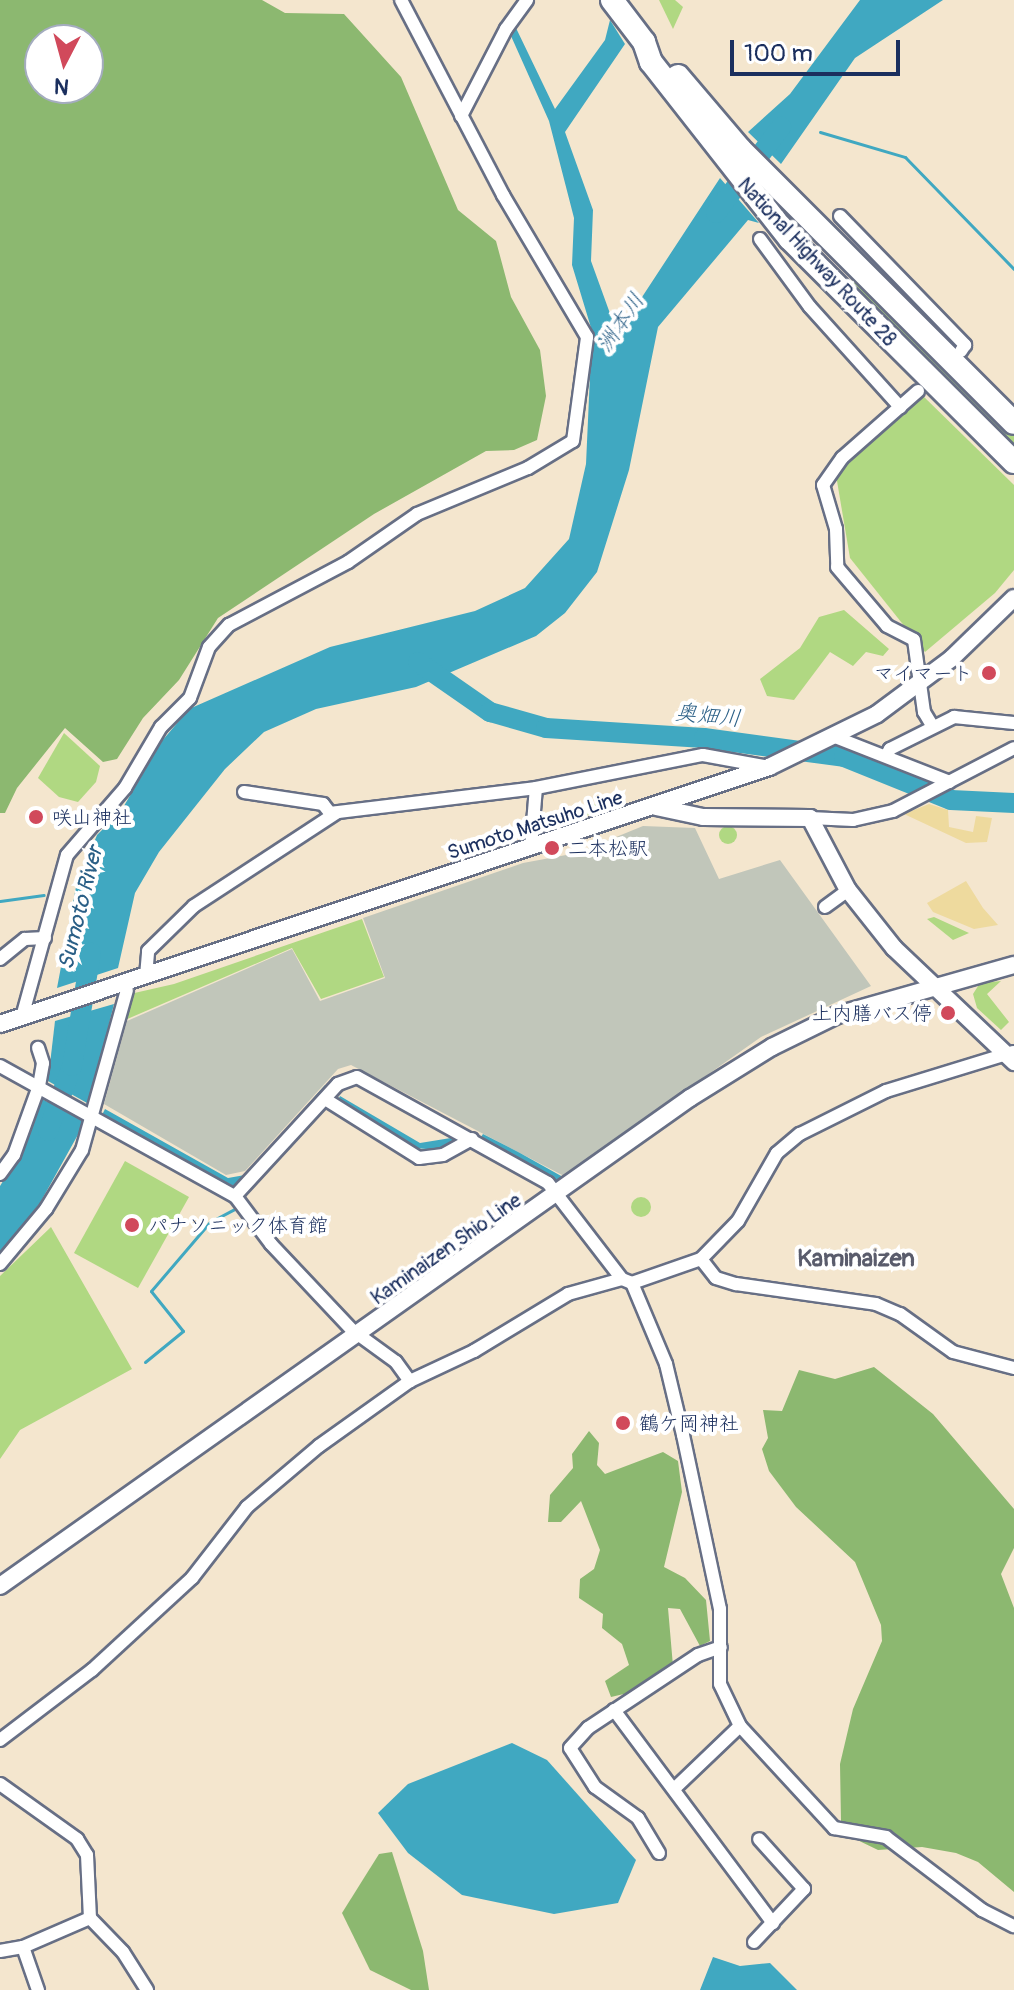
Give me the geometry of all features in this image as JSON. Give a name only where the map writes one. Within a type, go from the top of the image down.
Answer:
[{"type":"highway","name":"National Highway Route 28","points":[[614,4],[644,42],[654,47],[733,156],[768,211],[841,293],[1014,462]]},
{"type":"highway","name":"National Highway Route 28","points":[[733,156],[783,193],[1014,423]]},
{"type":"main road","points":[[656,807],[769,767],[830,739],[921,682],[1014,598]]},
{"type":"main road","name":"Sumoto Matsuho Line","points":[[0,1024],[124,988],[146,976],[656,807],[703,817],[810,818]]},
{"type":"main road","points":[[810,818],[848,890],[915,971],[1012,1056]]},
{"type":"main road","points":[[936,987],[1014,965]]},
{"type":"main road","name":"Kaminaizen Shio Line","points":[[0,1586],[559,1195],[690,1098],[772,1047],[837,1015],[936,987]]},
{"type":"street","points":[[28,1015],[67,855],[125,788],[161,727],[190,698],[209,647],[229,625],[348,562],[417,514],[528,468],[573,441],[587,337],[461,116],[401,0]]},
{"type":"street","points":[[461,116],[506,29],[527,0]]},
{"type":"street","points":[[840,216],[965,345],[961,351]]},
{"type":"street","points":[[760,239],[810,307],[900,407]]},
{"type":"street","points":[[918,391],[842,458],[823,485],[836,529],[837,567],[887,626],[914,640],[924,712],[933,727]]},
{"type":"street","points":[[886,756],[954,717],[1014,723]]},
{"type":"street","points":[[830,739],[886,756],[947,784]]},
{"type":"street","points":[[810,818],[882,815],[1014,748]]},
{"type":"street","points":[[244,792],[323,804],[330,813],[536,788],[703,755],[769,767]]},
{"type":"street","points":[[531,847],[536,788]]},
{"type":"street","points":[[146,976],[148,951],[194,906],[337,812]]},
{"type":"street","points":[[825,907],[848,890]]},
{"type":"street","points":[[0,959],[25,939],[45,938]]},
{"type":"street","points":[[0,1264],[46,1209],[82,1150],[124,988]]},
{"type":"street","points":[[0,1174],[14,1155],[40,1086],[43,1063],[38,1048]]},
{"type":"street","points":[[0,1740],[92,1670],[192,1578],[247,1507],[319,1446],[410,1381],[474,1351],[568,1294],[627,1281],[701,1259],[738,1221],[777,1153],[800,1134],[886,1091],[1012,1056]]},
{"type":"street","points":[[0,1066],[92,1114],[235,1196],[271,1244],[360,1334],[396,1362],[410,1381]]},
{"type":"street","points":[[235,1196],[344,1080],[357,1077],[548,1183],[627,1281],[666,1364],[720,1609],[720,1684],[740,1726],[834,1828],[886,1837],[982,1910],[1014,1926]]},
{"type":"street","points":[[325,1099],[419,1158],[443,1155],[472,1139]]},
{"type":"street","points":[[701,1259],[716,1278],[736,1284],[876,1304],[900,1314],[953,1352],[1014,1368]]},
{"type":"street","points":[[659,1853],[638,1818],[595,1787],[570,1748],[614,1710],[698,1655],[721,1647]]},
{"type":"street","points":[[614,1710],[773,1923]]},
{"type":"street","points":[[674,1789],[740,1726]]},
{"type":"street","points":[[0,1784],[77,1839],[87,1855],[90,1918],[123,1952],[147,1990]]},
{"type":"street","points":[[754,1942],[804,1889],[759,1839]]},
{"type":"street","points":[[0,1951],[23,1947],[90,1918]]},
{"type":"street","points":[[23,1947],[38,1990]]},
{"type":"shaded area","points":[[643,826],[695,828],[719,879],[780,860],[871,986],[761,1037],[564,1176],[351,1065],[338,1069],[245,1171],[226,1175],[104,1104],[127,1021],[292,949],[320,1001],[385,978],[363,918],[523,863],[577,853]]},
{"type":"green space","points":[[0,0],[262,0],[285,13],[344,14],[401,77],[458,210],[496,241],[511,297],[540,350],[546,396],[537,440],[514,450],[486,451],[374,514],[218,618],[179,680],[143,718],[117,759],[103,762],[65,728],[17,788],[5,813],[0,813]]},
{"type":"green space","points":[[659,0],[675,0],[683,7],[673,29]]},
{"type":"green space","points":[[858,276],[1014,433],[1014,456],[843,291]]},
{"type":"green space","points":[[920,393],[1014,485],[1014,570],[995,593],[925,652],[850,558],[836,475]]},
{"type":"green space","points":[[844,610],[889,649],[883,656],[866,652],[853,666],[830,652],[794,700],[767,696],[760,679],[800,648],[819,617]]},
{"type":"green space","points":[[64,733],[100,766],[96,782],[78,802],[59,797],[38,778]]},
{"type":"green space","points":[[608,802],[609,808],[576,819],[574,808]]},
{"type":"green space","points":[[728,826],[737,835],[728,844],[719,835]]},
{"type":"green space","points":[[934,917],[969,933],[953,940],[927,919]]},
{"type":"green space","points":[[362,919],[384,977],[321,999],[292,948],[125,1020],[130,994],[174,984]]},
{"type":"green space","points":[[1001,981],[987,994],[1009,1022],[1001,1030],[977,1008],[973,994],[980,983]]},
{"type":"green space","name":"パナソニック体育館","points":[[125,1161],[189,1197],[138,1288],[74,1253]]},
{"type":"green space","points":[[641,1197],[648,1200],[651,1207],[648,1214],[641,1217],[634,1214],[631,1207],[634,1200]]},
{"type":"green space","points":[[51,1227],[132,1369],[20,1430],[0,1459],[0,1276]]},
{"type":"green space","points":[[874,1367],[933,1414],[1014,1509],[1014,1548],[1001,1574],[1014,1608],[1014,1892],[978,1862],[956,1853],[922,1847],[878,1850],[849,1836],[841,1821],[840,1764],[853,1709],[882,1641],[881,1625],[855,1562],[796,1507],[769,1471],[762,1449],[768,1438],[763,1410],[782,1411],[799,1370],[835,1379]]},
{"type":"green space","points":[[589,1431],[599,1443],[597,1465],[605,1474],[663,1452],[678,1461],[682,1492],[664,1567],[685,1578],[706,1600],[710,1641],[700,1646],[680,1609],[668,1608],[673,1666],[628,1693],[611,1697],[605,1681],[629,1665],[622,1644],[602,1628],[603,1614],[579,1598],[580,1579],[594,1569],[600,1550],[581,1501],[561,1522],[548,1522],[550,1495],[573,1468],[572,1454]]},
{"type":"green space","points":[[392,1852],[423,1951],[429,1990],[411,1990],[370,1970],[342,1913],[379,1854]]},
{"type":"sand","points":[[929,804],[948,810],[949,827],[973,832],[976,816],[992,818],[987,842],[966,843],[904,814]]},
{"type":"sand","points":[[966,881],[998,925],[974,929],[933,912],[927,903]]},
{"type":"water","points":[[860,0],[943,0],[855,58],[781,164],[748,132],[790,94]]},
{"type":"water","points":[[610,20],[625,44],[565,132],[593,210],[591,261],[612,319],[627,320],[720,178],[759,223],[748,220],[658,327],[629,470],[597,572],[565,613],[536,636],[416,687],[316,709],[264,732],[225,769],[159,852],[135,893],[118,968],[57,988],[76,887],[97,835],[121,811],[162,741],[189,709],[330,647],[475,611],[525,588],[569,539],[586,464],[592,331],[572,265],[574,218],[549,121],[511,36],[516,28],[555,109],[605,40]]},
{"type":"water","points":[[114,1004],[87,1103],[48,1081],[55,1021]]},
{"type":"water","points":[[325,1085],[329,1090],[237,1188],[102,1115],[105,1109],[228,1178],[245,1175]]},
{"type":"water","points":[[340,1096],[420,1143],[457,1137],[459,1141],[437,1150],[415,1148],[338,1100]]},
{"type":"water","points":[[42,1099],[85,1122],[40,1203],[0,1254],[0,1186],[21,1152]]},
{"type":"water","points":[[483,1134],[563,1177],[558,1182],[481,1137]]},
{"type":"water","points":[[512,1743],[547,1760],[636,1860],[618,1903],[554,1914],[462,1895],[408,1853],[378,1813],[408,1784]]},
{"type":"water","points":[[713,1957],[740,1966],[770,1963],[797,1990],[700,1990]]},
{"type":"waterway","name":"洲本川","points":[[716,213],[781,127]]},
{"type":"waterway","points":[[820,132],[905,157],[1014,269]]},
{"type":"waterway","name":"奥畑川","points":[[418,662],[490,712],[546,728],[704,738],[844,757],[951,800],[1014,803]]},
{"type":"waterway","points":[[0,901],[44,895]]},
{"type":"waterway","name":"Sumoto River","points":[[48,1131],[72,1066],[91,953]]},
{"type":"waterway","points":[[145,1362],[183,1331],[151,1291],[210,1222],[234,1209]]},
{"type":"place","name":"マイマート","points":[[989,673]]},
{"type":"place","name":"咲山神社","points":[[36,817]]},
{"type":"place","name":"二本松駅","points":[[552,848]]},
{"type":"place","name":"上内膳バス停","points":[[948,1013]]},
{"type":"place","name":"パナソニック体育館","points":[[132,1225]]},
{"type":"place","name":"鶴ケ岡神社","points":[[623,1423]]},
{"type":"district","name":"Kaminaizen","points":[[856,1259]]}]
